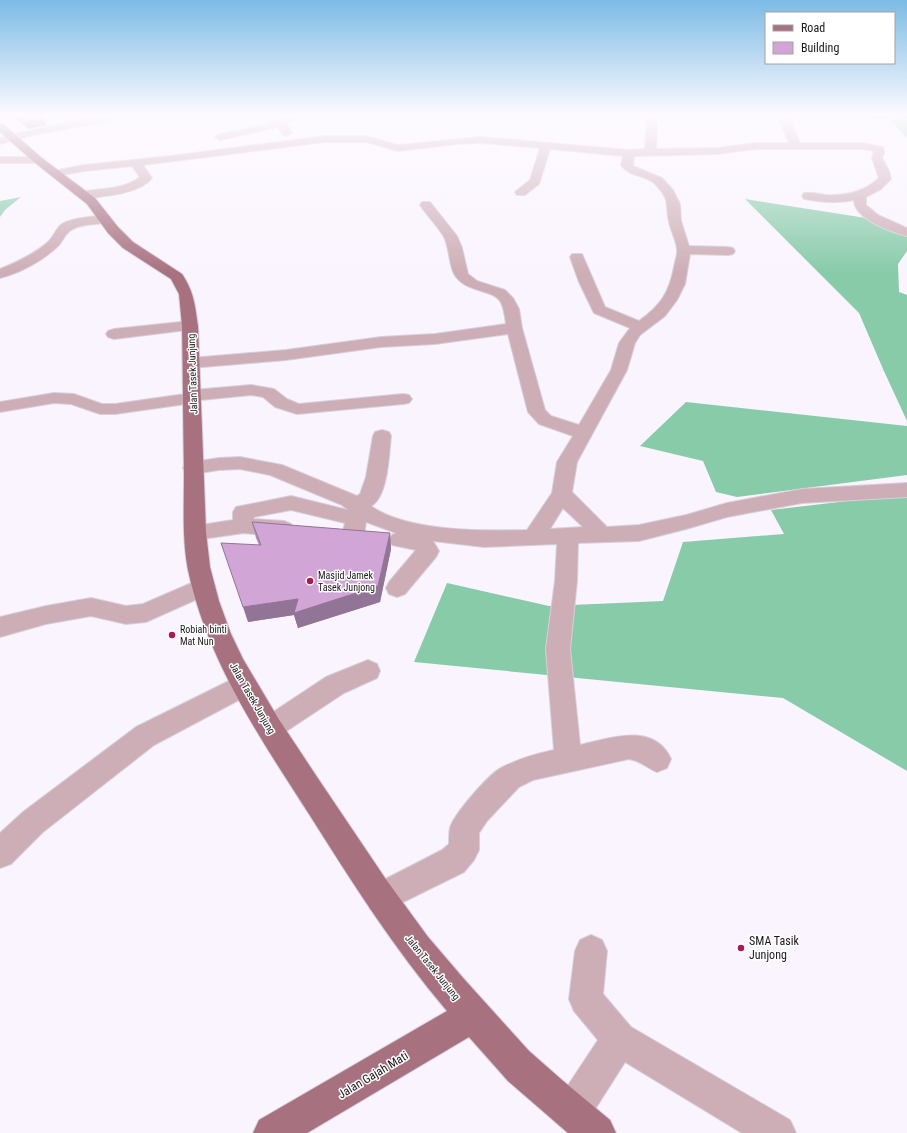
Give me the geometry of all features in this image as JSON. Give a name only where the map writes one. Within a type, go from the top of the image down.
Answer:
[{"type":"main road","name":"Jalan Tasek Junjung","points":[[48,167],[85,195],[128,245],[177,278],[186,294],[190,326],[193,396],[195,532],[198,556],[203,587],[213,618],[243,684],[381,898],[416,948],[473,1015],[522,1069],[585,1122]]},
{"type":"main road","name":"Jalan Gajah Mati","points":[[272,1133],[473,1015]]},
{"type":"street","points":[[76,167],[95,167]]},
{"type":"street","points":[[85,195],[130,187],[140,183],[146,178],[144,172],[139,167]]},
{"type":"street","points":[[521,192],[534,182],[539,167]]},
{"type":"street","points":[[534,536],[562,494],[568,462],[619,370],[627,343],[634,332],[660,313],[670,300],[678,284],[684,250],[675,221],[674,204],[669,193],[658,180],[628,167]]},
{"type":"street","points":[[808,196],[841,199],[860,195],[870,191],[885,180],[885,173],[881,167]]},
{"type":"street","points":[[860,195],[860,205],[863,210],[875,219],[907,232]]},
{"type":"street","points":[[426,205],[450,236],[461,274],[466,280],[472,284],[500,293],[506,298],[511,309],[514,328],[537,412],[545,420],[583,433]]},
{"type":"street","points":[[0,274],[19,266],[44,250],[54,243],[62,230],[69,226],[105,219]]},
{"type":"street","points":[[684,250],[728,251]]},
{"type":"street","points":[[577,257],[586,282],[600,310],[640,327]]},
{"type":"street","points":[[114,334],[190,326]]},
{"type":"street","points":[[191,363],[286,355],[381,342],[435,339],[514,328]]},
{"type":"street","points":[[0,407],[54,398],[74,399],[100,409],[115,409],[193,396],[251,390],[268,393],[281,402],[297,409],[403,399]]},
{"type":"street","points":[[356,505],[369,498],[376,477],[382,436]]},
{"type":"street","points":[[193,468],[233,464],[257,466],[275,470],[349,500],[371,516],[392,525],[423,532],[484,539],[639,533],[686,522],[727,510],[802,496],[907,490]]},
{"type":"street","points":[[562,494],[602,534]]},
{"type":"street","points":[[244,526],[243,512],[291,503],[312,506],[356,519],[345,535],[423,543],[428,551],[397,588]]},
{"type":"street","points":[[195,532],[244,526],[306,531]]},
{"type":"street","points":[[568,535],[566,581],[558,649],[568,760]]},
{"type":"street","points":[[0,627],[46,614],[90,607],[126,615],[146,613],[203,587]]},
{"type":"street","points":[[270,728],[335,685],[368,672]]},
{"type":"street","points":[[0,853],[33,822],[145,736],[243,684]]},
{"type":"street","points":[[381,898],[453,861],[464,850],[464,829],[477,811],[509,778],[530,768],[628,747],[649,751],[657,759]]},
{"type":"street","points":[[590,951],[586,999],[619,1039],[777,1133]]},
{"type":"street","points":[[585,1122],[619,1039]]},
{"type":"green space","points":[[21,197],[5,210],[0,217],[0,201]]},
{"type":"green space","points":[[745,199],[866,218],[907,235],[907,251],[898,264],[899,292],[907,295],[907,421],[859,313]]},
{"type":"green space","points":[[686,402],[907,426],[907,475],[737,497],[716,492],[703,461],[640,446]]},
{"type":"green space","points":[[907,494],[907,771],[783,698],[414,662],[447,583],[549,606],[663,601],[683,542],[784,534],[771,510]]},
{"type":"building","name":"Masjid Jamek Tasek Junjong","points":[[252,522],[390,533],[378,586],[294,613],[298,599],[243,607],[221,543],[261,545]]},
{"type":"place","name":"Masjid Jamek Tasek Junjong","points":[[310,581]]},
{"type":"place","name":"Robiah binti Mat Nun","points":[[172,635]]},
{"type":"place","name":"SMA Tasik Junjong","points":[[741,948]]}]
